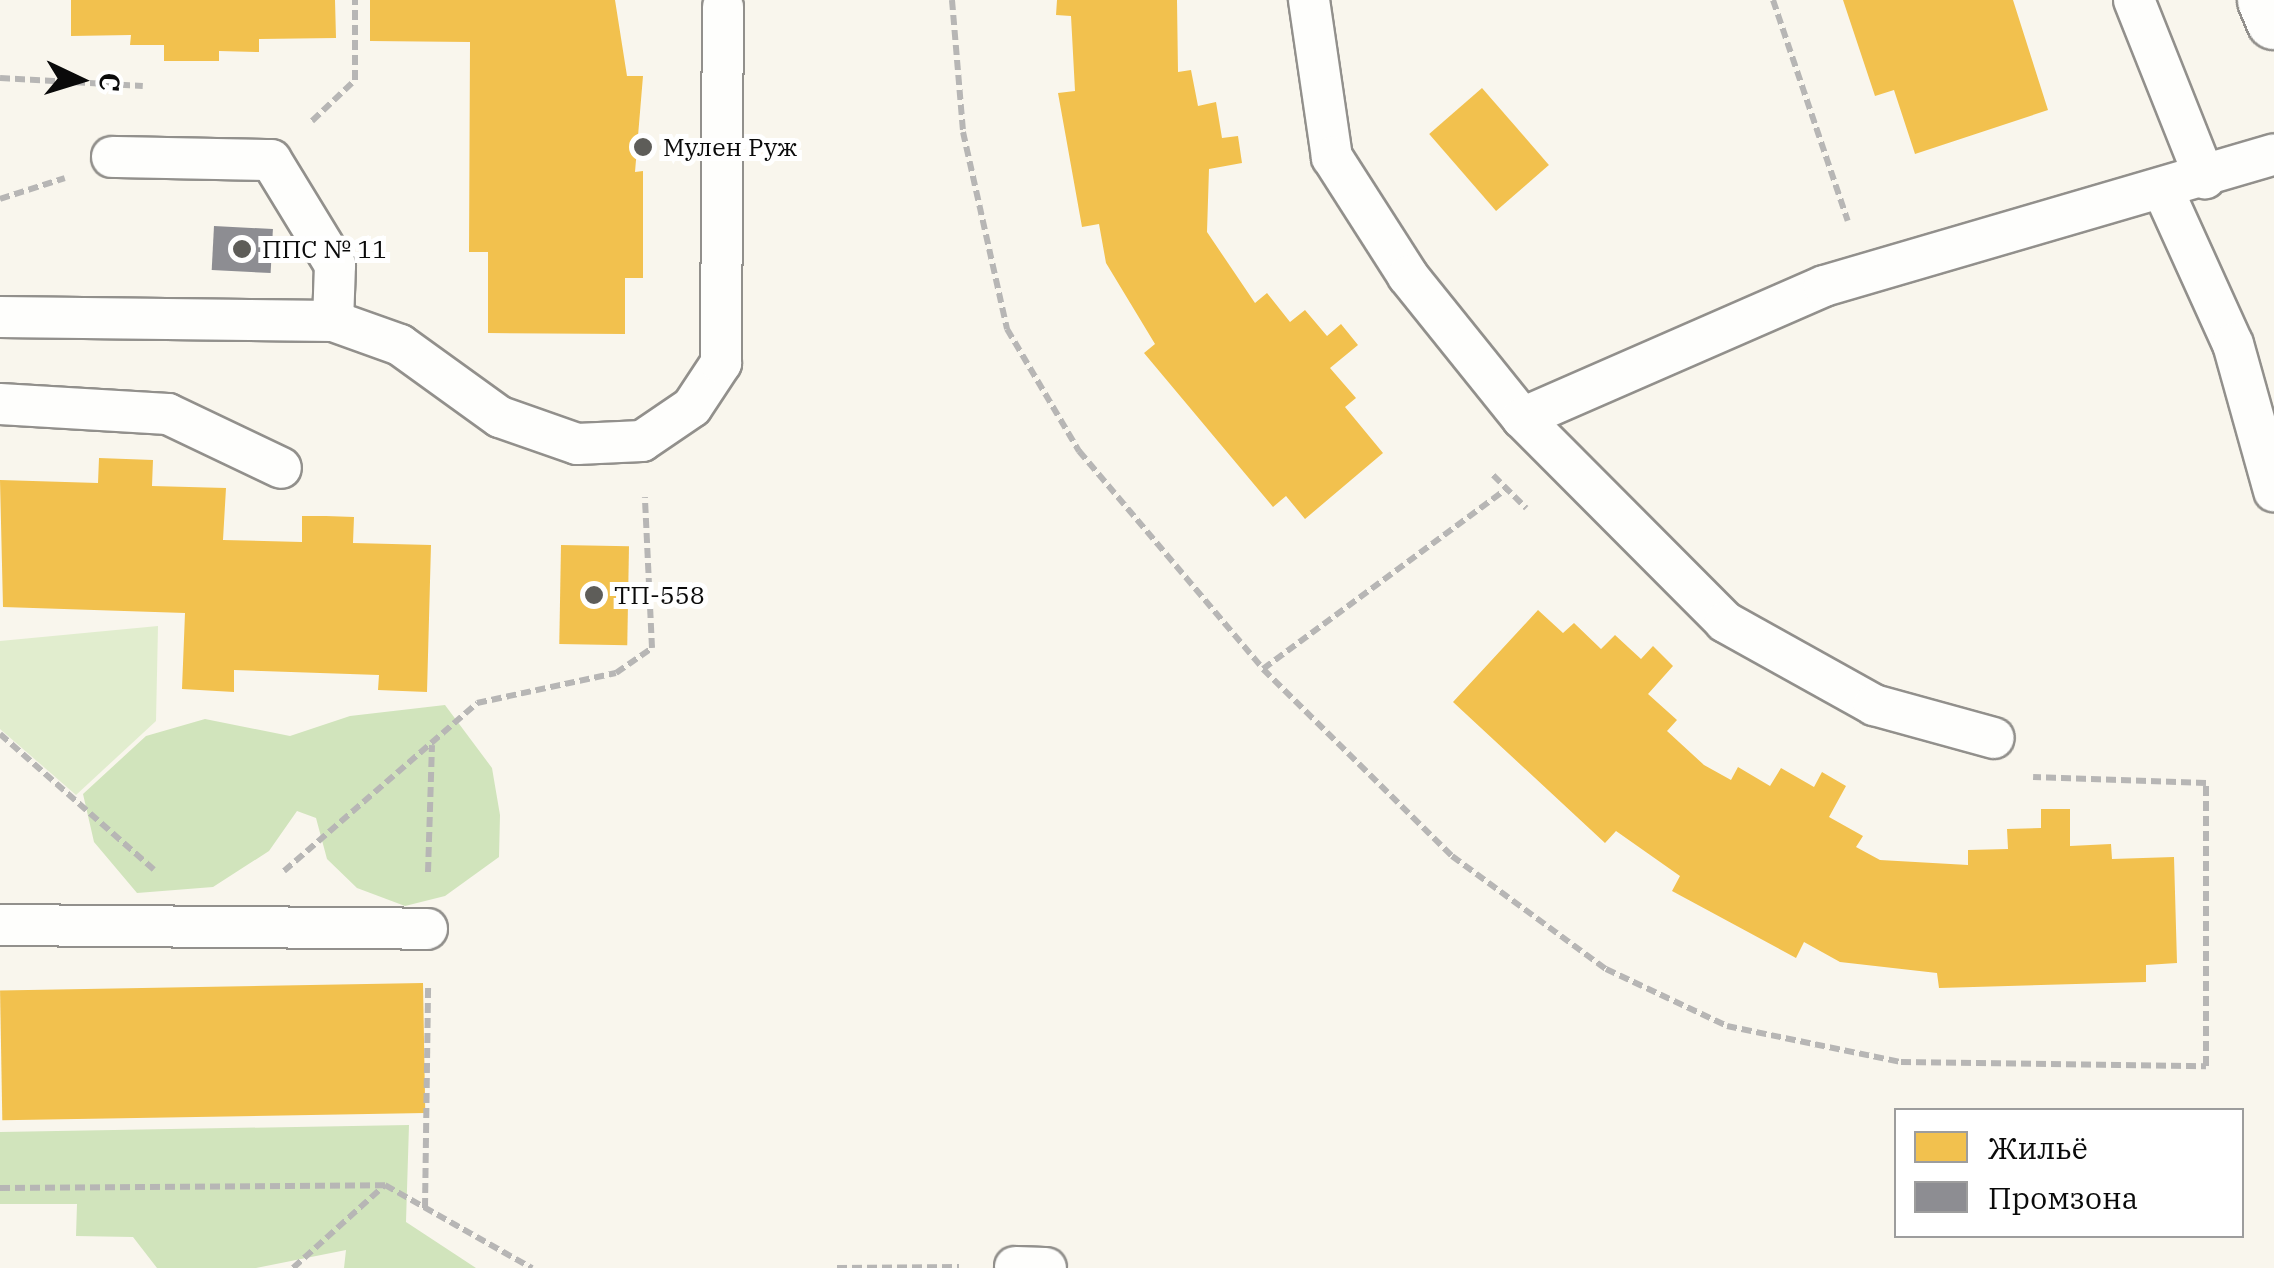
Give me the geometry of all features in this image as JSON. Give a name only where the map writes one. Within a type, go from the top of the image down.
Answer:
[{"type":"street","points":[[2265,0],[2274,21]]},
{"type":"lane","points":[[1308,0],[1332,158],[1408,276],[1522,418],[1724,622],[1874,705],[1994,738]]},
{"type":"lane","points":[[2134,0],[2205,178]]},
{"type":"lane","points":[[0,317],[333,321],[400,345],[500,417],[578,444],[642,441],[692,407],[721,363],[723,7]]},
{"type":"lane","points":[[1522,418],[1866,274],[2205,178],[2274,154]]},
{"type":"lane","points":[[112,157],[271,160],[335,265],[333,321]]},
{"type":"lane","points":[[2163,190],[2233,344],[2274,491]]},
{"type":"lane","points":[[0,404],[168,414],[281,468]]},
{"type":"lane","points":[[0,925],[426,929]]},
{"type":"lane","points":[[1015,1267],[1046,1268]]},
{"type":"path","points":[[271,160],[355,80],[355,0]]},
{"type":"path","points":[[952,0],[963,132],[1007,330],[1079,451],[1262,668],[1452,856],[1606,969],[1727,1026],[1901,1062],[2206,1066],[2206,783],[2025,775]]},
{"type":"path","points":[[1772,0],[1866,274]]},
{"type":"path","points":[[0,78],[143,86]]},
{"type":"path","points":[[0,734],[218,927],[478,703],[616,673],[652,648],[642,441]]},
{"type":"path","points":[[1262,668],[1504,491],[1551,447]]},
{"type":"path","points":[[1504,491],[1535,516]]},
{"type":"path","points":[[424,1208],[433,1124],[426,929],[432,743]]},
{"type":"path","points":[[293,1268],[385,1185]]},
{"type":"path","points":[[0,1188],[385,1185],[532,1268]]},
{"type":"path","points":[[837,1268],[1015,1267]]},
{"type":"green space","points":[[158,626],[156,721],[76,795],[0,729],[0,641]]},
{"type":"green space","points":[[445,705],[492,768],[500,815],[499,857],[445,896],[405,906],[357,888],[327,859],[316,818],[297,811],[269,851],[213,887],[137,893],[94,842],[83,794],[146,736],[205,719],[290,736],[350,716]]},
{"type":"green space","points":[[409,1125],[406,1222],[476,1268],[344,1268],[346,1250],[256,1268],[157,1268],[133,1237],[76,1236],[77,1204],[0,1204],[0,1132]]},
{"type":"building: Жильё","points":[[71,0],[335,0],[336,38],[259,39],[259,52],[219,51],[219,61],[164,61],[164,45],[130,45],[131,35],[71,36]]},
{"type":"building: Жильё","points":[[370,0],[615,0],[627,76],[643,76],[635,172],[643,171],[643,278],[625,278],[625,334],[488,333],[488,252],[469,252],[470,42],[370,41]]},
{"type":"building: Жильё","points":[[1057,0],[1177,0],[1178,72],[1191,70],[1198,106],[1216,102],[1222,138],[1238,136],[1242,163],[1209,169],[1207,232],[1255,303],[1267,293],[1290,322],[1305,310],[1327,336],[1341,324],[1358,345],[1330,368],[1356,398],[1345,407],[1383,453],[1305,519],[1286,496],[1273,507],[1144,353],[1155,344],[1106,263],[1099,224],[1082,227],[1058,93],[1075,91],[1071,16],[1056,15]]},
{"type":"building: Жильё","points":[[1843,0],[2013,0],[2048,110],[1915,154],[1894,90],[1875,96]]},
{"type":"building: Жильё","points":[[1482,88],[1549,165],[1496,211],[1429,134]]},
{"type":"building: Жильё","points":[[99,458],[153,460],[152,486],[226,488],[223,540],[302,542],[302,516],[326,516],[354,517],[353,543],[431,545],[427,692],[378,690],[379,675],[234,670],[234,692],[182,689],[185,613],[3,607],[0,480],[98,483]]},
{"type":"building: Жильё","name":"ТП-558","points":[[561,545],[629,546],[627,645],[559,644]]},
{"type":"building: Жильё","points":[[1538,610],[1563,633],[1574,623],[1601,649],[1615,635],[1641,659],[1653,646],[1673,666],[1648,694],[1677,720],[1667,731],[1704,765],[1731,780],[1738,767],[1770,786],[1781,768],[1814,787],[1822,772],[1846,786],[1829,817],[1863,836],[1856,847],[1880,860],[1968,865],[1968,850],[2008,849],[2007,829],[2041,828],[2041,809],[2070,809],[2070,846],[2111,844],[2112,859],[2174,857],[2177,963],[2146,965],[2146,982],[1939,988],[1937,973],[1840,962],[1804,942],[1796,958],[1672,891],[1680,876],[1616,831],[1605,843],[1453,702]]},
{"type":"building: Жильё","points":[[423,983],[425,1113],[2,1120],[0,990]]},
{"type":"building: Промзона","name":"ППС № 11","points":[[214,226],[273,229],[271,273],[212,270]]},
{"type":"place","name":"Мулен Руж","points":[[643,147]]},
{"type":"place","name":"ППС № 11","points":[[242,249]]},
{"type":"place","name":"ТП-558","points":[[594,595]]}]
